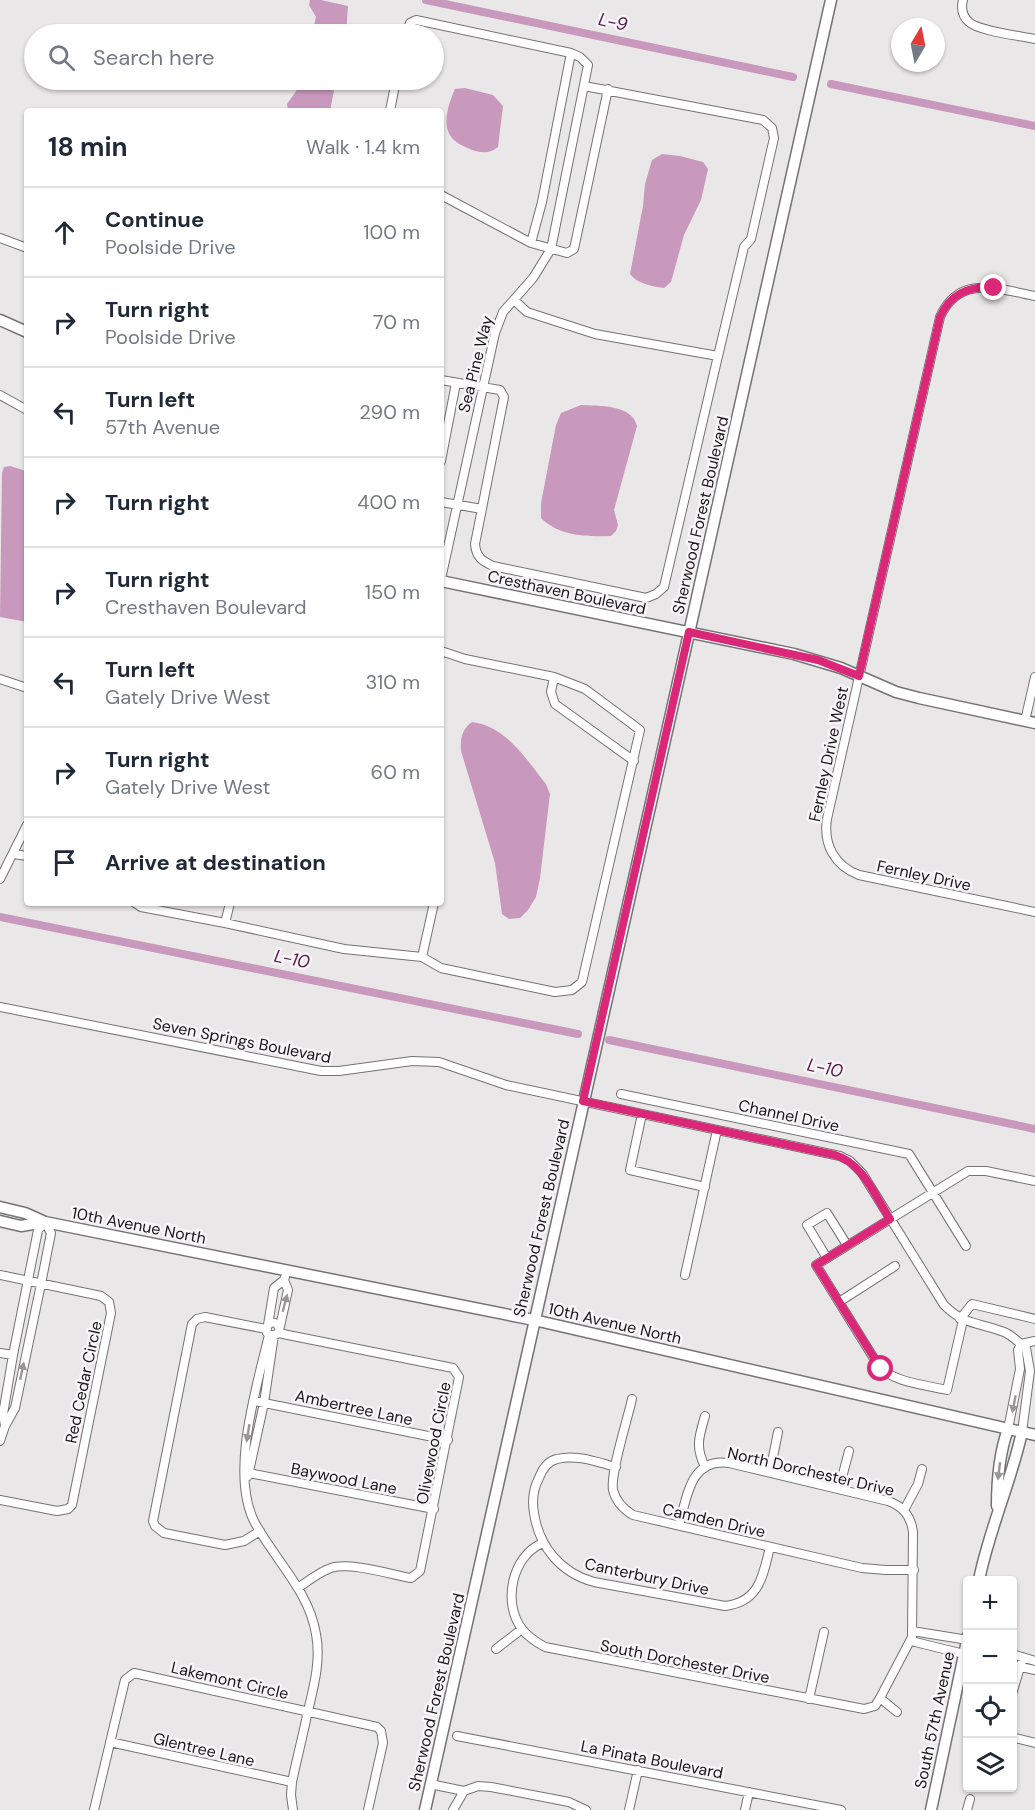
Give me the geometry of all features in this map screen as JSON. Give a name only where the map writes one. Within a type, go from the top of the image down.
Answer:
[{"type":"street","name":"Sherwood Forest Boulevard","points":[[425,1810],[831,0]]},
{"type":"street","points":[[963,0],[964,16],[972,25],[1035,39]]},
{"type":"street","points":[[409,24],[416,20],[435,24]]},
{"type":"street","points":[[444,26],[571,53],[542,202],[531,243]]},
{"type":"street","name":"Sea Pine Way","points":[[444,566],[495,333],[503,312],[541,267],[551,249],[588,65],[580,57],[571,53]]},
{"type":"street","points":[[444,381],[500,390],[504,397],[475,544],[475,552],[480,560],[493,566],[646,598],[656,594],[664,587],[744,247],[751,238],[774,138],[772,128],[763,120],[584,86]]},
{"type":"street","points":[[444,197],[531,243],[567,253],[574,249],[608,89]]},
{"type":"street","points":[[391,108],[394,90]]},
{"type":"street","points":[[0,238],[24,247]]},
{"type":"street","name":"Fernley Drive West","points":[[826,837],[827,819],[935,334],[942,312],[953,298],[976,287],[1035,296]]},
{"type":"street","points":[[514,300],[527,312],[595,334],[718,356]]},
{"type":"street","points":[[0,320],[24,331]]},
{"type":"street","points":[[444,445],[456,383]]},
{"type":"street","points":[[0,395],[24,408]]},
{"type":"street","points":[[444,503],[482,509]]},
{"type":"street","name":"Cresthaven Boulevard","points":[[444,581],[802,656],[841,668],[896,692],[919,699],[1030,722]]},
{"type":"street","points":[[140,906],[344,949],[422,957],[441,968],[555,992],[572,990],[582,982],[640,730],[585,689],[554,677],[465,659],[444,652]]},
{"type":"street","points":[[554,677],[551,692],[555,704],[634,760]]},
{"type":"street","points":[[1030,722],[1035,677]]},
{"type":"street","points":[[0,679],[24,687]]},
{"type":"street","points":[[0,879],[24,832]]},
{"type":"street","name":"Fernley Drive","points":[[826,837],[835,858],[843,867],[859,875],[1035,912]]},
{"type":"street","points":[[14,854],[24,856]]},
{"type":"street","points":[[225,923],[229,906]]},
{"type":"street","points":[[422,957],[433,906]]},
{"type":"street","name":"Seven Springs Boulevard","points":[[0,1007],[321,1071],[339,1071],[412,1060],[439,1062],[506,1086],[835,1155],[846,1159],[858,1169],[944,1305],[961,1320]]},
{"type":"street","name":"Channel Drive","points":[[621,1094],[909,1154],[966,1246]]},
{"type":"street","points":[[642,1114],[630,1170],[705,1187]]},
{"type":"street","points":[[685,1275],[717,1130]]},
{"type":"street","points":[[1035,1181],[986,1171],[974,1170],[962,1174],[816,1265],[878,1365],[885,1373],[895,1378],[947,1390],[961,1320],[972,1304],[1035,1319]]},
{"type":"street","name":"10th Avenue North","points":[[0,1208],[25,1213],[45,1222],[285,1275],[534,1320],[1035,1435]]},
{"type":"street","points":[[827,1258],[807,1225],[827,1213],[847,1245]]},
{"type":"street","name":"10th Avenue North","points":[[0,1221],[21,1226],[45,1222]]},
{"type":"street","points":[[0,1441],[3,1414],[13,1355],[38,1230],[45,1222],[51,1233],[15,1408],[2,1426]]},
{"type":"street","points":[[839,1302],[895,1266]]},
{"type":"street","name":"Red Cedar Circle","points":[[0,1275],[101,1296],[109,1302],[111,1313],[72,1505],[68,1509],[57,1511],[0,1500]]},
{"type":"street","points":[[245,1483],[264,1403],[274,1288],[285,1275]]},
{"type":"street","points":[[285,1275],[288,1290],[272,1330],[254,1401],[243,1469],[248,1507],[260,1531],[298,1588],[313,1618],[316,1634],[317,1668],[292,1782],[293,1810]]},
{"type":"street","name":"Olivewood Circle","points":[[260,1531],[244,1541],[225,1545],[164,1533],[155,1526],[153,1521],[192,1323],[205,1317],[453,1368],[457,1372],[459,1383],[423,1566],[416,1576],[411,1578],[351,1566],[338,1566],[326,1570],[298,1588]]},
{"type":"street","points":[[961,1320],[1005,1332],[1026,1348],[1030,1362],[1030,1380],[1022,1432],[1009,1481],[983,1559],[980,1576]]},
{"type":"street","points":[[1021,1344],[1035,1341]]},
{"type":"street","points":[[998,1515],[998,1476],[1002,1448],[1019,1378],[1021,1363],[1018,1350],[1021,1344]]},
{"type":"street","points":[[0,1353],[13,1355]]},
{"type":"street","name":"Camden Drive","points":[[632,1399],[613,1487],[616,1499],[623,1509],[633,1515],[862,1568],[914,1570]]},
{"type":"street","name":"Ambertree Lane","points":[[254,1401],[448,1440]]},
{"type":"street","points":[[705,1416],[698,1442],[699,1454],[705,1467]]},
{"type":"street","points":[[770,1472],[777,1432]]},
{"type":"street","points":[[839,1489],[849,1451]]},
{"type":"street","name":"Canterbury Drive","points":[[616,1467],[576,1457],[557,1459],[549,1463],[537,1482],[533,1500],[535,1519],[543,1543],[556,1561],[587,1580],[725,1606],[744,1601],[758,1587],[770,1546]]},
{"type":"street","name":"North Dorchester Drive","points":[[679,1526],[692,1480],[705,1467],[712,1463],[723,1462],[888,1501],[904,1510]]},
{"type":"street","points":[[897,1712],[880,1698],[911,1641],[914,1570],[912,1526],[904,1510],[918,1484],[922,1469]]},
{"type":"street","name":"Baywood Lane","points":[[249,1473],[434,1509]]},
{"type":"street","points":[[496,1649],[522,1629],[514,1611],[515,1576],[525,1555],[532,1548],[543,1543]]},
{"type":"street","name":"South Dorchester Drive","points":[[522,1629],[534,1641],[556,1650],[809,1699],[864,1709],[875,1706],[880,1698]]},
{"type":"street","points":[[912,1630],[963,1638]]},
{"type":"street","points":[[809,1699],[824,1632]]},
{"type":"street","points":[[911,1641],[963,1653]]},
{"type":"street","points":[[1017,1655],[1035,1661]]},
{"type":"street","points":[[1017,1665],[1023,1657]]},
{"type":"street","points":[[1017,1666],[1035,1670]]},
{"type":"street","name":"South 57th Avenue","points":[[931,1810],[963,1667]]},
{"type":"street","name":"Lakemont Circle","points":[[94,1810],[125,1680],[134,1673],[377,1727],[381,1731],[383,1743],[368,1810]]},
{"type":"street","name":"La Pinata Boulevard","points":[[457,1736],[841,1810]]},
{"type":"street","points":[[1016,1738],[1035,1743]]},
{"type":"street","name":"Glentree Lane","points":[[110,1742],[292,1782]]},
{"type":"street","points":[[628,1810],[638,1770]]},
{"type":"street","points":[[430,1784],[464,1791],[478,1786],[491,1787],[569,1802],[586,1810]]},
{"type":"street","points":[[453,1810],[464,1791]]},
{"type":"street","points":[[745,1810],[748,1792]]},
{"type":"street","points":[[968,1810],[970,1799]]},
{"type":"shaded area","points":[[310,0],[321,0],[348,6],[347,24],[314,24],[316,17],[309,5]]},
{"type":"shaded area","points":[[465,88],[493,95],[503,106],[498,147],[492,151],[472,150],[456,142],[449,133],[447,114],[450,100],[455,89]]},
{"type":"shaded area","points":[[297,90],[334,90],[331,108],[288,108],[287,104]]},
{"type":"shaded area","points":[[662,154],[703,162],[708,169],[701,200],[684,235],[671,282],[664,288],[641,282],[630,274],[645,184],[652,160]]},
{"type":"shaded area","points":[[581,405],[605,406],[622,410],[634,419],[637,426],[614,510],[618,525],[611,536],[564,532],[541,518],[541,503],[556,425],[561,413]]},
{"type":"shaded area","points":[[10,466],[24,471],[24,621],[0,617],[2,473],[4,467]]},
{"type":"shaded area","points":[[472,722],[495,730],[514,745],[546,784],[550,794],[536,897],[520,918],[509,919],[502,914],[495,863],[461,751],[462,735]]},
{"type":"waterway","name":"L-9","points":[[426,0],[793,77]]},
{"type":"waterway","name":"L-9","points":[[831,84],[1035,126]]},
{"type":"waterway","name":"L-10","points":[[0,917],[578,1034]]},
{"type":"waterway","name":"L-10","points":[[609,1040],[1035,1129]]},
{"type":"route","points":[[881,1369],[816,1265],[890,1219],[862,1173],[854,1165],[835,1155],[583,1101],[689,632],[818,660],[859,676],[940,317],[949,302],[960,293],[982,286],[994,288]]}]
